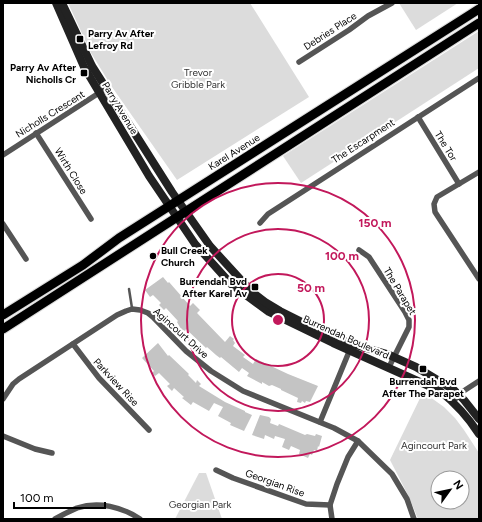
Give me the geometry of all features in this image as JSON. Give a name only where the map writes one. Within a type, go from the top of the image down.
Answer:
[{"type":"main road","name":"Parry Avenue","points":[[56,3],[76,51],[103,91],[169,206],[177,217]]},
{"type":"main road","name":"Parry Avenue","points":[[62,3],[103,91],[117,107],[186,212]]},
{"type":"main road","points":[[464,19],[478,3]]},
{"type":"main road","name":"Karel Avenue","points":[[3,315],[83,264],[119,238],[178,200],[479,9]]},
{"type":"main road","points":[[3,329],[479,23]]},
{"type":"main road","name":"Burrendah Boulevard","points":[[186,212],[210,246],[239,279],[258,297],[280,311],[389,367],[440,391],[464,412],[479,434]]},
{"type":"main road","name":"Burrendah Boulevard","points":[[177,217],[195,244],[231,284],[269,312],[292,324],[351,347],[393,356],[416,367],[444,383],[459,394],[479,419]]},
{"type":"street","name":"Debries Place","points":[[299,62],[368,16],[392,3]]},
{"type":"street","name":"The Escarpment","points":[[260,223],[268,214],[479,78]]},
{"type":"street","name":"Nicholls Crescent","points":[[3,155],[103,91]]},
{"type":"street","name":"The Tor","points":[[418,117],[459,184]]},
{"type":"street","name":"Wirth Close","points":[[36,133],[91,219]]},
{"type":"street","points":[[479,172],[437,197],[434,204],[435,212],[479,279]]},
{"type":"street","points":[[3,224],[26,259]]},
{"type":"street","name":"The Parapet","points":[[359,250],[369,257],[409,320],[409,326],[393,356],[389,367]]},
{"type":"street","points":[[3,399],[12,384],[19,379],[117,315],[132,310]]},
{"type":"street","name":"Agincourt Drive","points":[[132,310],[140,310],[148,313],[192,356],[210,371],[243,391],[334,428],[358,442],[392,474],[407,499],[414,519]]},
{"type":"street","name":"Parkview Rise","points":[[73,344],[99,378],[149,430]]},
{"type":"street","points":[[320,422],[351,347]]},
{"type":"street","points":[[454,402],[459,394],[479,381]]},
{"type":"street","points":[[3,436],[35,449],[52,453]]},
{"type":"street","points":[[332,519],[330,505],[348,457],[358,442]]},
{"type":"street","name":"Georgian Rise","points":[[216,470],[233,478],[306,504],[330,505]]},
{"type":"street","points":[[55,519],[77,508],[98,505],[116,508],[140,519]]},
{"type":"lane","points":[[129,289],[132,310]]},
{"type":"green space","name":"Trevor Gribble Park","points":[[68,3],[250,3],[309,97],[177,180],[112,87],[91,53]]},
{"type":"green space","points":[[399,3],[458,3],[416,30]]},
{"type":"green space","points":[[479,31],[479,68],[301,183],[283,156]]},
{"type":"green space","name":"Agincourt Park","points":[[423,392],[444,407],[455,418],[479,453],[479,519],[418,519],[409,497],[390,460]]},
{"type":"green space","name":"Georgian Park","points":[[199,473],[206,473],[222,519],[175,519]]},
{"type":"building","points":[[163,277],[190,306],[193,303],[200,310],[197,313],[225,342],[230,336],[234,339],[233,340],[235,343],[233,346],[245,355],[243,357],[253,364],[256,359],[318,386],[310,402],[297,402],[298,398],[281,389],[272,385],[269,386],[262,382],[262,384],[247,376],[249,373],[242,368],[239,372],[221,357],[220,358],[207,347],[206,348],[186,329],[185,331],[181,329],[177,322],[178,321],[166,308],[164,310],[159,305],[161,303],[153,295],[150,297],[145,290]]},
{"type":"building","points":[[158,343],[168,356],[169,355],[189,374],[188,375],[196,383],[197,380],[201,384],[199,386],[225,402],[252,415],[244,431],[230,425],[231,423],[218,416],[223,407],[214,403],[209,411],[193,402],[191,405],[182,398],[184,397],[174,388],[172,391],[167,386],[170,384],[159,373],[155,376],[152,373],[154,371],[142,358]]},
{"type":"building","points":[[260,415],[269,417],[271,419],[270,423],[278,426],[279,424],[305,435],[315,436],[316,434],[322,436],[317,451],[314,450],[312,455],[310,454],[308,458],[299,454],[300,450],[291,446],[289,450],[282,447],[285,439],[275,436],[274,439],[265,435],[264,439],[252,435]]},
{"type":"place","name":"Parry Av After Lefroy Rd","points":[[80,39]]},
{"type":"place","name":"Parry Av After Nicholls Cr","points":[[84,73]]},
{"type":"place","name":"Bull Creek Church","points":[[153,256]]},
{"type":"place","name":"Burrendah Bvd After Karel Av","points":[[255,287]]},
{"type":"place","name":"Burrendah Bvd After The Parapet","points":[[423,369]]}]
